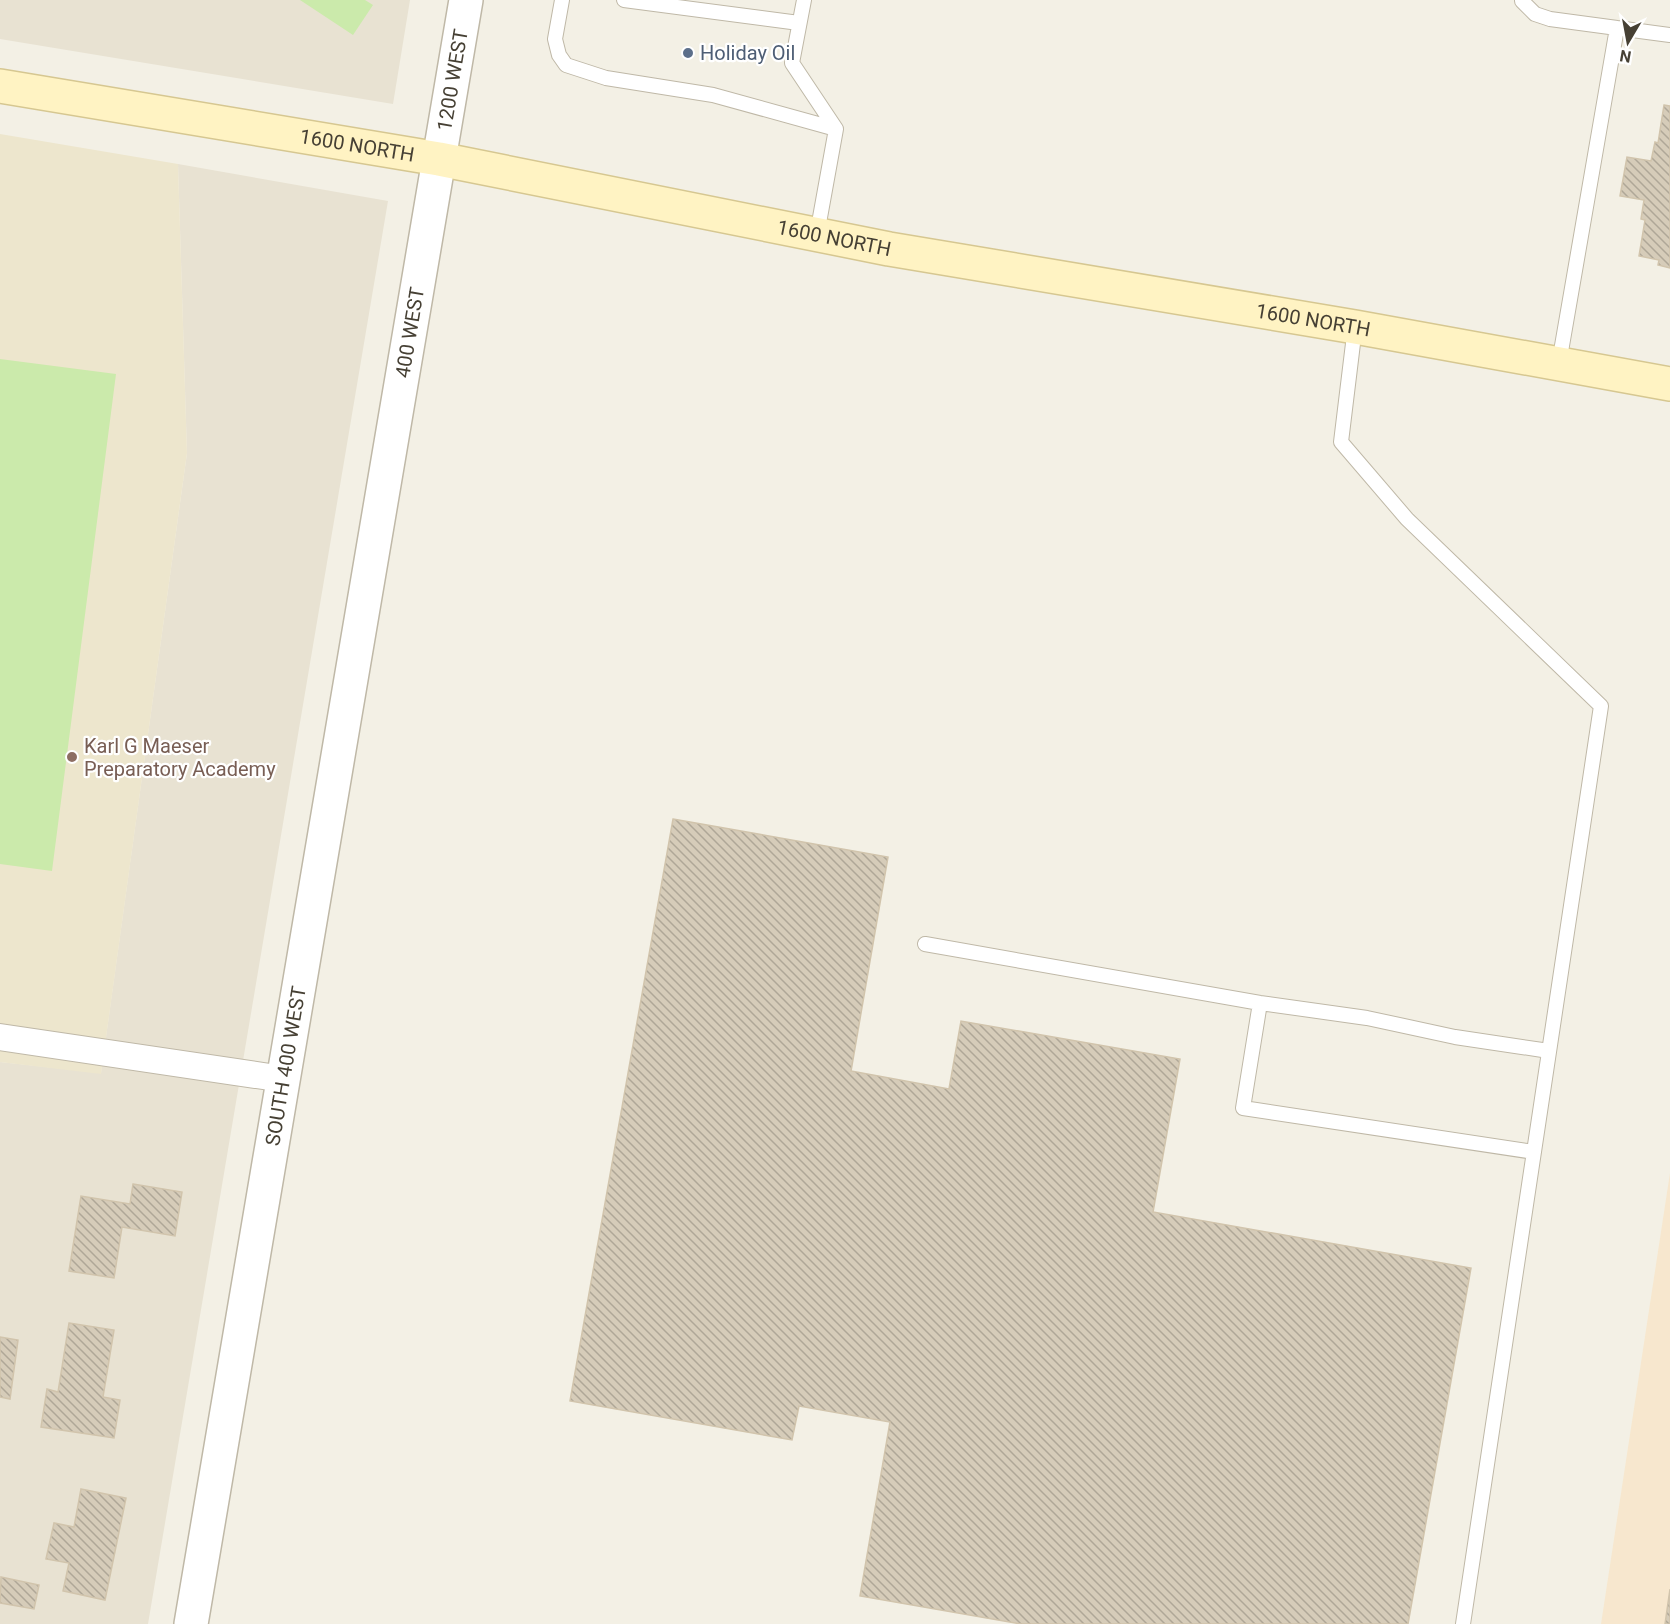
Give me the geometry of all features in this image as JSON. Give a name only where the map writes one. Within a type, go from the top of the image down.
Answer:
[{"type":"main road","name":"1600 NORTH","points":[[0,86],[440,159],[889,249],[1355,327],[1670,384]]},
{"type":"street","name":"1200 WEST","points":[[440,159],[445,115],[466,0]]},
{"type":"street","name":"400 WEST","points":[[380,507],[440,159]]},
{"type":"street","name":"SOUTH 400 WEST","points":[[190,1624],[380,507]]},
{"type":"street","points":[[0,1037],[283,1079]]},
{"type":"lane","points":[[562,0],[555,39],[559,54],[566,65],[606,78],[712,95],[836,129]]},
{"type":"lane","points":[[624,0],[800,23]]},
{"type":"lane","points":[[804,0],[792,63],[836,129],[817,234]]},
{"type":"lane","points":[[1522,1],[1535,14],[1550,18],[1670,34]]},
{"type":"lane","points":[[1559,363],[1617,28]]},
{"type":"lane","points":[[1355,327],[1341,442],[1407,519],[1601,706],[1463,1624]]},
{"type":"lane","points":[[926,944],[1260,1003],[1367,1018],[1455,1037],[1549,1051]]},
{"type":"lane","points":[[1260,1003],[1243,1108],[1534,1152]]},
{"type":"shaded area","points":[[0,0],[410,0],[393,104],[0,39]]},
{"type":"shaded area","name":"Karl G Maeser Preparatory Academy","points":[[0,134],[178,164],[187,453],[101,1074],[0,1062]]},
{"type":"shaded area","points":[[178,164],[388,201],[148,1624],[0,1624],[0,1062],[101,1073],[187,453]]},
{"type":"shaded area","points":[[1670,1173],[1670,1624],[1601,1624]]},
{"type":"green space","points":[[300,0],[365,0],[373,5],[353,35]]},
{"type":"green space","points":[[0,359],[116,374],[52,871],[0,864]]},
{"type":"building","points":[[1664,105],[1670,106],[1670,268],[1658,265],[1659,260],[1639,256],[1645,220],[1641,219],[1644,200],[1620,196],[1627,157],[1651,161],[1655,142],[1658,143]]},
{"type":"building","points":[[673,819],[888,857],[851,1071],[949,1089],[961,1021],[1180,1059],[1153,1212],[1471,1268],[1408,1624],[1021,1624],[860,1596],[890,1422],[799,1406],[792,1440],[570,1401]]},
{"type":"building","points":[[133,1184],[182,1192],[175,1236],[122,1227],[114,1278],[69,1271],[81,1196],[130,1204]]},
{"type":"building","points":[[69,1323],[114,1330],[103,1397],[120,1400],[114,1438],[41,1427],[47,1389],[58,1392]]},
{"type":"building","points":[[0,1337],[18,1340],[10,1399],[0,1397]]},
{"type":"building","points":[[81,1489],[126,1498],[105,1600],[63,1591],[69,1563],[46,1559],[54,1523],[74,1527]]},
{"type":"building","points":[[1,1577],[39,1585],[34,1609],[0,1603]]},
{"type":"building","points":[[1670,1589],[1670,1624],[1665,1624]]},
{"type":"place","name":"Holiday Oil","points":[[688,53]]},
{"type":"place","name":"Karl G Maeser Preparatory Academy","points":[[72,757]]}]
